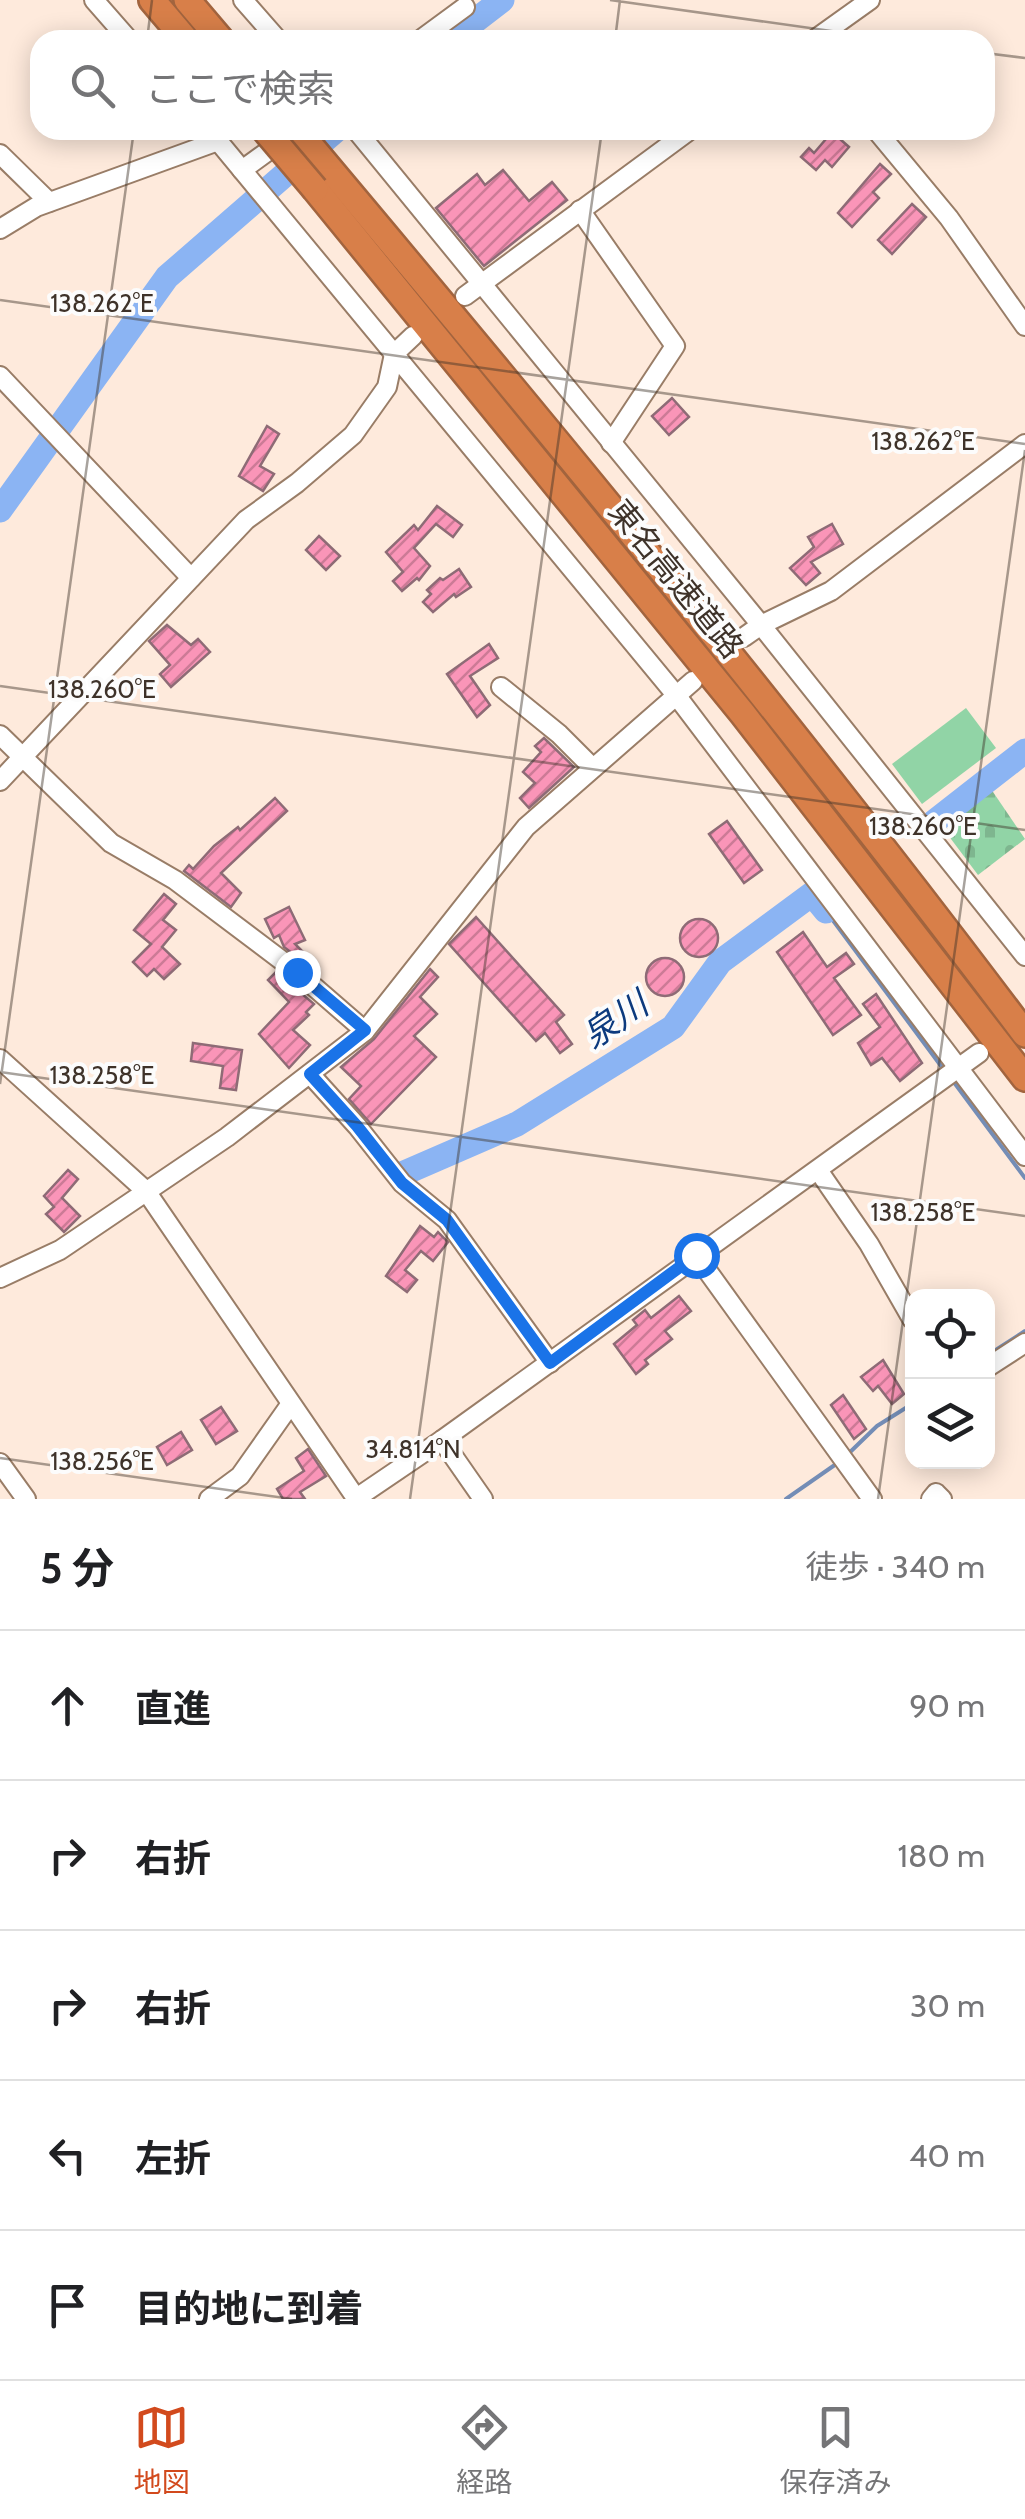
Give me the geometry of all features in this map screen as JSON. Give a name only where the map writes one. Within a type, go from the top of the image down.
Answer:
[{"type":"highway","points":[[152,0],[178,30]]},
{"type":"highway","points":[[187,0],[212,30]]},
{"type":"highway","name":"東名高速道路","points":[[276,140],[323,180],[560,442],[1025,1034]]},
{"type":"highway","name":"東名高速道路","points":[[302,140],[323,180],[1025,1078]]},
{"type":"street","points":[[94,0],[120,30]]},
{"type":"street","points":[[242,0],[269,30]]},
{"type":"street","points":[[432,30],[466,2]]},
{"type":"street","points":[[827,30],[863,2]]},
{"type":"street","points":[[0,228],[49,202],[202,140]]},
{"type":"street","points":[[218,140],[676,695],[953,1072],[1025,1156]]},
{"type":"street","points":[[242,170],[283,140]]},
{"type":"street","points":[[364,140],[761,625],[1025,956]]},
{"type":"street","points":[[464,296],[676,140]]},
{"type":"street","points":[[884,140],[949,218],[1025,326]]},
{"type":"street","points":[[0,154],[49,202]]},
{"type":"street","points":[[580,210],[676,346],[611,443]]},
{"type":"street","points":[[0,782],[246,520],[353,435],[387,387],[394,354],[412,336]]},
{"type":"street","points":[[0,376],[191,578]]},
{"type":"street","points":[[744,637],[831,591],[1025,444]]},
{"type":"street","points":[[0,1278],[60,1250],[227,1137],[365,1030],[526,827],[692,681]]},
{"type":"street","points":[[500,687],[559,734],[593,768]]},
{"type":"street","points":[[0,736],[111,844],[175,880],[297,972],[365,1030]]},
{"type":"street","points":[[0,1060],[146,1192],[355,1499],[979,1052]]},
{"type":"street","points":[[310,1074],[402,1183],[447,1220],[550,1363]]},
{"type":"street","points":[[818,1170],[869,1244],[905,1307]]},
{"type":"street","points":[[696,1255],[872,1499]]},
{"type":"street","points":[[995,1362],[1025,1343]]},
{"type":"street","points":[[209,1499],[240,1476],[290,1405]]},
{"type":"street","points":[[442,1440],[482,1499]]},
{"type":"street","points":[[0,1463],[26,1499]]},
{"type":"street","points":[[931,1499],[936,1493],[942,1499]]},
{"type":"green space","points":[[966,708],[996,748],[922,804],[892,764]]},
{"type":"green space","points":[[991,789],[1025,839],[978,875],[945,831]]},
{"type":"building","points":[[825,140],[841,140],[849,147],[832,167],[825,160],[816,170],[801,157],[809,148],[814,153]]},
{"type":"building","points":[[880,164],[891,174],[873,192],[879,198],[852,227],[838,213]]},
{"type":"building","points":[[503,170],[529,201],[552,182],[567,200],[484,266],[436,208],[477,174],[485,185]]},
{"type":"building","points":[[912,204],[926,217],[892,254],[878,240]]},
{"type":"building","points":[[672,398],[689,417],[669,435],[652,416]]},
{"type":"building","points":[[267,426],[279,434],[260,466],[274,474],[263,491],[239,476]]},
{"type":"building","points":[[437,506],[462,525],[453,537],[436,524],[414,548],[430,566],[419,580],[402,591],[393,581],[403,572],[386,552],[414,525],[418,530]]},
{"type":"building","points":[[832,524],[843,544],[811,562],[820,573],[806,585],[790,568],[814,547],[808,537]]},
{"type":"building","points":[[319,536],[340,556],[326,570],[306,550]]},
{"type":"building","points":[[459,569],[471,587],[456,597],[454,594],[433,612],[423,602],[431,594],[427,590]]},
{"type":"building","points":[[167,625],[191,645],[198,639],[210,652],[171,687],[160,674],[170,665],[149,641]]},
{"type":"building","points":[[489,644],[498,658],[470,676],[490,705],[477,717],[447,674]]},
{"type":"building","points":[[544,738],[574,767],[529,808],[520,798],[535,783],[523,772],[541,752],[535,746]]},
{"type":"building","points":[[275,798],[287,811],[221,873],[241,893],[231,907],[184,871],[189,865],[193,869],[214,846],[238,827],[240,830]]},
{"type":"building","points":[[727,821],[762,870],[744,883],[709,834]]},
{"type":"building","points":[[164,894],[176,904],[163,920],[176,930],[162,947],[180,964],[164,979],[154,969],[147,976],[133,962],[151,944],[134,930]]},
{"type":"building","points":[[289,907],[305,940],[295,944],[314,963],[310,967],[284,947],[279,935],[274,938],[265,919]]},
{"type":"building","points":[[476,917],[564,1015],[556,1022],[572,1044],[560,1053],[545,1033],[536,1041],[449,944]]},
{"type":"building","points":[[699,919],[713,924],[718,938],[713,952],[699,957],[685,952],[680,938],[685,924]]},
{"type":"building","points":[[803,932],[827,967],[846,953],[854,964],[834,978],[861,1015],[833,1035],[777,952]]},
{"type":"building","points":[[665,958],[679,963],[684,977],[679,991],[665,996],[651,991],[646,977],[651,963]]},
{"type":"building","points":[[430,969],[438,977],[420,997],[437,1014],[414,1036],[436,1057],[371,1124],[349,1099],[361,1086],[341,1067],[374,1039]]},
{"type":"building","points":[[276,972],[314,1004],[306,1012],[309,1015],[293,1030],[310,1045],[289,1068],[259,1034],[289,1002],[268,980]]},
{"type":"building","points":[[876,994],[922,1063],[900,1081],[882,1058],[871,1065],[858,1043],[880,1027],[863,1004]]},
{"type":"building","points":[[193,1043],[242,1050],[236,1090],[220,1088],[223,1066],[191,1061]]},
{"type":"building","points":[[68,1170],[78,1179],[62,1198],[80,1216],[64,1232],[46,1214],[54,1207],[44,1196]]},
{"type":"building","points":[[420,1226],[434,1237],[438,1232],[448,1242],[433,1261],[421,1251],[405,1270],[417,1280],[407,1292],[386,1276]]},
{"type":"building","points":[[679,1296],[691,1311],[665,1331],[672,1339],[645,1360],[648,1364],[636,1374],[614,1344],[637,1325],[633,1320],[645,1310],[651,1318]]},
{"type":"building","points":[[883,1360],[904,1394],[892,1404],[878,1386],[873,1391],[861,1377]]},
{"type":"building","points":[[843,1395],[866,1429],[854,1439],[831,1405]]},
{"type":"building","points":[[221,1407],[237,1431],[216,1444],[201,1420]]},
{"type":"building","points":[[181,1432],[192,1450],[167,1465],[157,1447]]},
{"type":"building","points":[[308,1449],[326,1476],[300,1492],[305,1499],[283,1499],[277,1489],[304,1471],[296,1458]]},
{"type":"waterway","points":[[463,30],[502,0]]},
{"type":"waterway","points":[[0,510],[167,277],[325,140]]},
{"type":"waterway","name":"泉川","points":[[934,822],[1025,751]]},
{"type":"waterway","name":"泉川","points":[[402,1174],[517,1124],[673,1027],[720,962],[812,894],[826,911],[830,907]]},
{"type":"waterway","points":[[826,911],[944,1070]]},
{"type":"waterway","points":[[953,1081],[1025,1178]]},
{"type":"waterway","points":[[995,1350],[1025,1331]]},
{"type":"waterway","points":[[846,1456],[877,1426],[905,1408]]},
{"type":"waterway","points":[[786,1499],[839,1462]]},
{"type":"route","points":[[297,972],[365,1030],[310,1074],[402,1183],[447,1220],[550,1363],[696,1255]]}]
